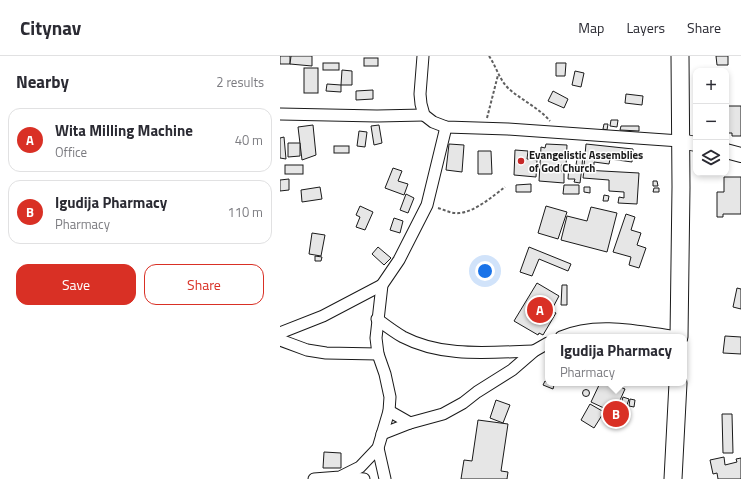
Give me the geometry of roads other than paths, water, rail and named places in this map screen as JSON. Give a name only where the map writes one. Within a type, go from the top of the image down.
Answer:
[{"type":"main road","points":[[679,334],[688,143],[680,56]]},
{"type":"main road","points":[[673,479],[678,386]]},
{"type":"street","points":[[423,56],[420,94],[424,115],[433,122],[446,127],[560,132],[688,143]]},
{"type":"street","points":[[280,114],[348,116],[424,115]]},
{"type":"street","points":[[384,479],[378,448],[388,411],[390,397],[385,374],[378,354],[376,338],[382,285],[398,260],[427,205],[446,127]]},
{"type":"street","points":[[729,152],[741,155]]},
{"type":"street","points":[[280,335],[324,316],[382,285]]},
{"type":"street","points":[[377,319],[403,337],[444,350],[462,352],[534,351]]},
{"type":"street","points":[[568,334],[592,328],[656,334]]},
{"type":"street","points":[[280,335],[307,350],[326,353],[378,354]]},
{"type":"street","points":[[382,434],[410,423],[443,414],[463,403],[477,392],[512,370],[534,351],[545,345]]},
{"type":"street","points":[[388,411],[410,423]]},
{"type":"street","points":[[340,477],[360,467],[378,448]]},
{"type":"street","points":[[314,479],[340,477],[364,479]]},
{"type":"place","name":"Evangelistic Assemblies of God Church","points":[[521,161]]},
{"type":"place","name":"Wita Milling Machine","points":[[540,310]]},
{"type":"place","name":"Igudija Pharmacy","points":[[616,414]]}]
